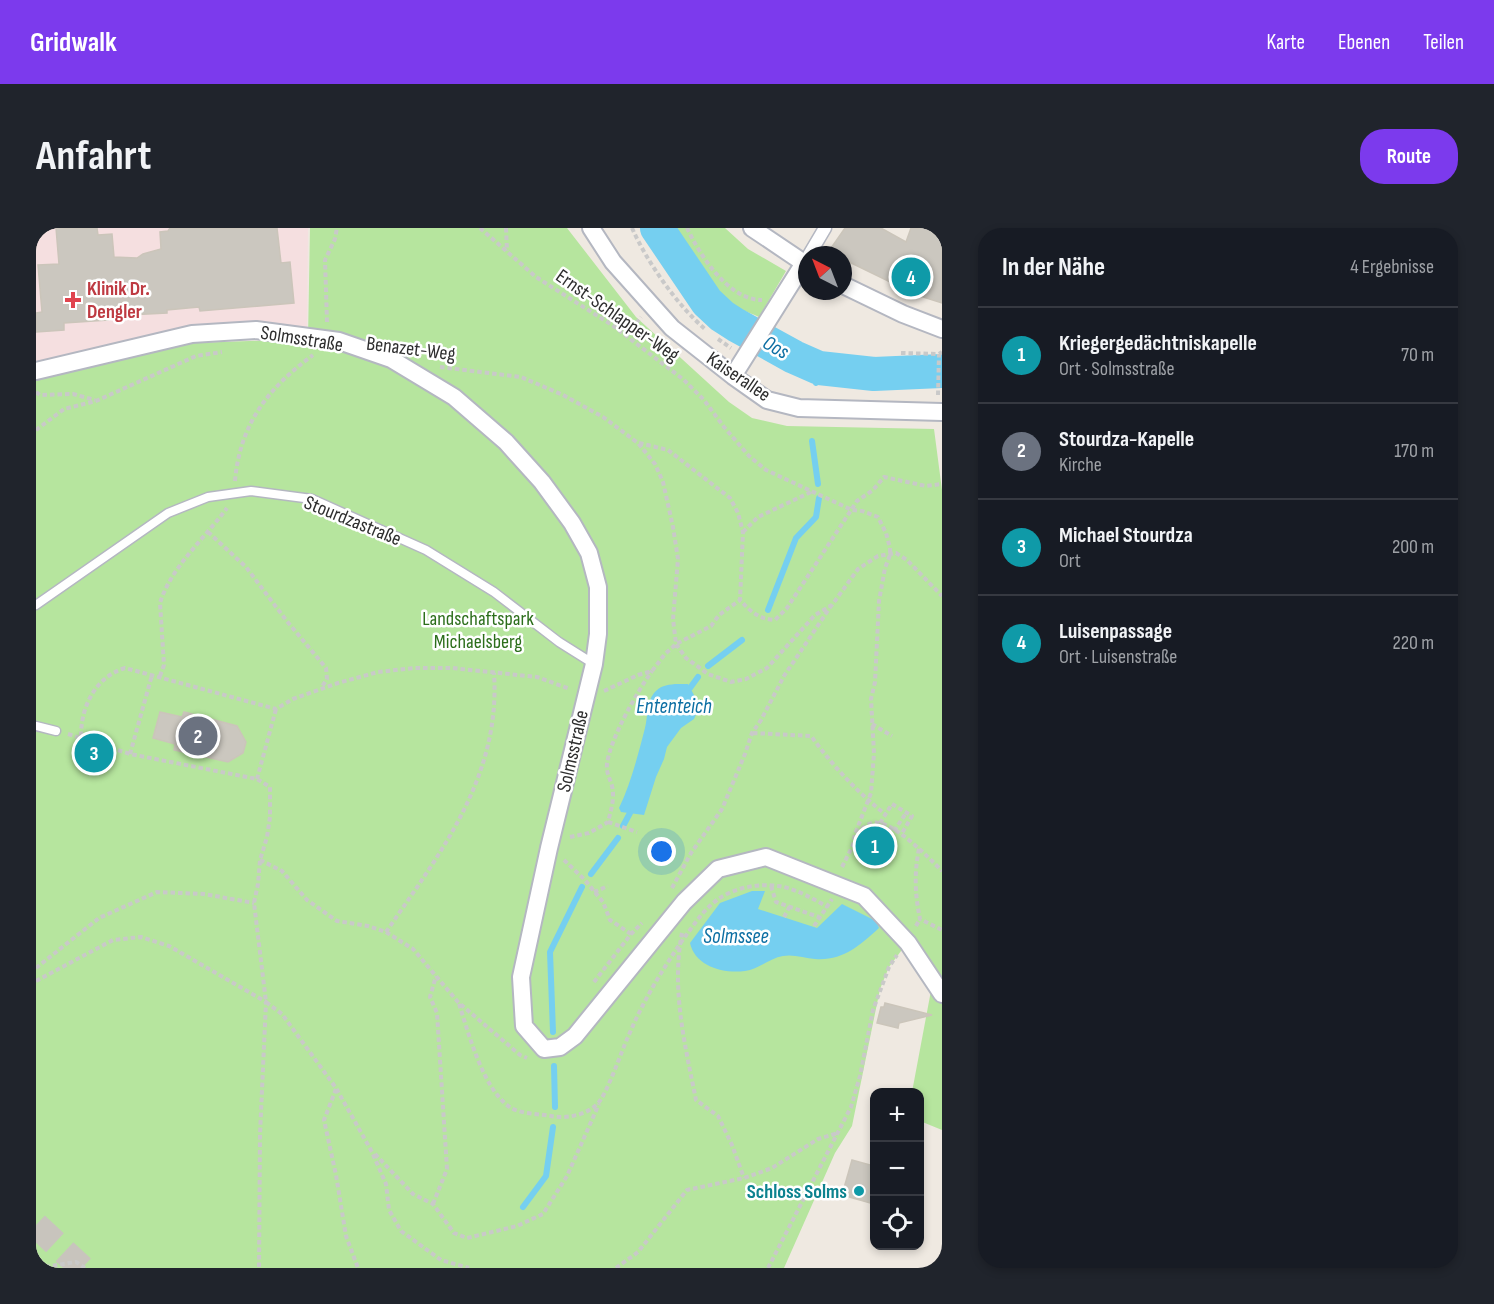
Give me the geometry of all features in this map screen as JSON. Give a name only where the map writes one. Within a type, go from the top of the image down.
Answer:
[{"type":"street","name":"Kaiserallee","points":[[591,228],[613,262],[672,328],[768,400],[799,408],[940,403]]},
{"type":"street","points":[[752,228],[798,255]]},
{"type":"street","points":[[815,246],[825,228]]},
{"type":"street","points":[[733,376],[798,273]]},
{"type":"street","points":[[852,289],[903,314],[942,329]]},
{"type":"street","name":"Solmsstraße","points":[[36,370],[192,334],[256,330],[339,341],[391,359],[454,396],[506,442],[542,482],[572,523],[588,553],[598,587],[598,634],[594,663],[549,848],[521,977],[524,1026],[544,1048],[560,1047],[575,1036],[684,902],[718,869],[766,857],[864,896],[908,943],[942,994]]},
{"type":"lane","name":"Stourdzastraße","points":[[36,605],[168,513],[208,496],[251,491],[312,499],[426,550],[494,592],[559,642],[594,663]]},
{"type":"lane","points":[[36,726],[56,731]]},
{"type":"path","points":[[236,465],[249,423],[262,403],[294,369],[321,349],[326,339],[328,315],[325,260],[335,239],[337,228]]},
{"type":"path","name":"Ernst-Schlapper-Weg","points":[[480,228],[536,276],[627,335],[684,380],[704,400],[749,456],[766,470],[852,510],[879,517],[886,533],[890,555]]},
{"type":"path","points":[[506,228],[507,252]]},
{"type":"path","points":[[632,228],[646,256],[681,305],[717,339],[746,354]]},
{"type":"path","points":[[687,228],[706,263],[728,285],[751,300],[780,300]]},
{"type":"path","points":[[36,430],[64,409],[96,401],[195,355],[228,351]]},
{"type":"path","points":[[901,353],[940,354],[940,403]]},
{"type":"path","name":"Benazet-Weg","points":[[432,366],[521,377],[563,394],[603,417],[638,443]]},
{"type":"path","points":[[36,392],[40,395],[73,394],[96,401]]},
{"type":"path","points":[[638,443],[668,450],[730,498],[738,513],[743,532],[740,600],[763,619],[775,620],[787,608],[857,501],[873,490],[884,477],[927,486],[942,485]]},
{"type":"path","points":[[638,443],[655,464],[663,482],[678,559],[673,619],[676,644],[686,658],[708,674],[731,682],[746,679],[767,668],[815,615],[832,605]]},
{"type":"path","points":[[743,532],[758,516],[811,491]]},
{"type":"path","points":[[160,676],[165,665],[160,603],[162,596],[172,577],[225,510]]},
{"type":"path","points":[[208,532],[246,567],[326,668],[327,679],[321,688]]},
{"type":"path","points":[[669,893],[692,853],[722,809],[746,754],[752,733],[784,676],[858,569],[878,556],[896,553],[907,560],[942,596]]},
{"type":"path","points":[[838,885],[838,878],[869,801],[874,753],[871,699],[879,602],[885,568],[890,555]]},
{"type":"path","points":[[631,934],[610,920],[603,902],[567,862],[549,848],[563,838],[589,833],[608,822],[614,800],[607,775],[607,762],[622,723],[640,688],[665,654],[676,644],[711,626],[719,615],[740,600]]},
{"type":"path","points":[[260,1268],[260,1134],[266,1002],[254,903],[260,860],[270,818],[270,787],[257,779],[130,754],[81,736],[81,720],[88,701],[99,684],[112,672],[125,668],[276,709],[321,688],[378,672],[414,668],[452,668],[537,678],[585,694],[604,690],[652,671]]},
{"type":"path","points":[[386,932],[431,866],[464,811],[485,762],[496,698],[494,674]]},
{"type":"path","points":[[130,754],[152,675]]},
{"type":"path","points":[[257,779],[276,709]]},
{"type":"path","points":[[871,723],[892,736]]},
{"type":"path","points":[[752,733],[811,736],[828,759],[885,814]]},
{"type":"path","points":[[880,823],[892,804],[912,816],[901,835]]},
{"type":"path","points":[[894,831],[906,813]]},
{"type":"path","points":[[608,822],[637,832]]},
{"type":"path","points":[[855,834],[872,823],[880,823],[920,848],[942,871]]},
{"type":"path","points":[[920,848],[916,865],[915,895],[920,919],[942,930]]},
{"type":"path","points":[[260,860],[282,871],[306,900],[337,921],[368,926],[386,932],[413,949],[458,1002],[520,1055],[530,1059]]},
{"type":"path","points":[[771,885],[776,902],[819,917]]},
{"type":"path","points":[[372,1152],[413,1194],[434,1204],[454,1233],[467,1238],[517,1226],[543,1214],[567,1176],[637,1015],[654,982],[701,914],[717,900],[731,892],[753,886],[771,885],[801,893],[828,907],[814,926]]},
{"type":"path","points":[[594,892],[608,886]]},
{"type":"path","points":[[36,968],[99,918],[157,892],[204,894],[254,903]]},
{"type":"path","points":[[784,917],[790,906]]},
{"type":"path","points":[[591,986],[631,934],[647,918]]},
{"type":"path","points":[[682,928],[679,945],[679,1016],[696,1100],[718,1116],[744,1178]]},
{"type":"path","points":[[36,981],[113,940],[141,937],[169,946],[266,1002],[282,1014],[336,1088],[372,1152],[386,1184],[389,1210],[400,1230],[441,1260],[469,1268]]},
{"type":"path","points":[[768,1268],[851,1107],[880,989],[889,967],[908,943]]},
{"type":"path","points":[[434,1204],[447,1169],[437,1013],[430,998],[436,976]]},
{"type":"path","points":[[458,1002],[473,1049],[485,1073],[497,1095],[513,1109],[561,1118],[583,1113],[599,1103]]},
{"type":"path","points":[[336,1088],[324,1120],[346,1236],[358,1268]]},
{"type":"path","points":[[616,1268],[638,1252],[687,1190],[744,1178],[772,1168],[818,1140],[839,1133]]},
{"type":"path","points":[[38,1268],[76,1262],[85,1268]]},
{"type":"shaded area","points":[[36,228],[308,228],[307,338],[193,342],[36,374]]},
{"type":"green space","name":"Landschaftspark Michaelsberg","points":[[310,228],[567,228],[636,317],[729,402],[752,418],[787,426],[934,429],[942,490],[942,1130],[924,1123],[924,1088],[913,1088],[933,980],[907,943],[889,967],[880,989],[852,1126],[835,1153],[784,1268],[36,1268],[36,376],[194,343],[308,339]]},
{"type":"green space","points":[[675,228],[725,228],[748,249],[786,271],[759,317],[732,304],[718,293],[697,265]]},
{"type":"water","name":"Ententeich","points":[[675,684],[688,684],[700,706],[694,719],[681,728],[667,747],[644,815],[621,812],[619,808],[637,759],[650,701],[659,689]]},
{"type":"water","name":"Solmssee","points":[[752,891],[765,891],[758,909],[817,928],[842,904],[876,921],[879,928],[850,951],[834,958],[783,956],[750,970],[737,972],[719,970],[704,963],[693,951],[690,943],[720,903]]},
{"type":"building","points":[[56,228],[97,228],[98,235],[112,234],[114,257],[137,258],[161,249],[160,232],[168,231],[170,228],[277,228],[281,263],[290,262],[294,303],[200,311],[199,307],[167,310],[167,313],[108,316],[108,320],[64,323],[64,330],[36,332],[36,313],[42,312],[38,265],[59,264]]},
{"type":"building","points":[[845,228],[881,228],[906,242],[911,228],[942,228],[942,303],[917,295],[852,263],[852,246],[832,246]]},
{"type":"building","points":[[160,712],[182,717],[184,712],[237,726],[246,742],[243,753],[228,762],[174,750],[175,744],[153,738]]},
{"type":"building","points":[[870,836],[887,847],[876,863],[860,853]]},
{"type":"building","points":[[885,1003],[932,1015],[899,1023],[898,1028],[877,1023],[881,1007],[884,1007]]},
{"type":"building","name":"Schloss Solms","points":[[852,1160],[870,1165],[870,1203],[842,1195]]},
{"type":"waterway","name":"Oos","points":[[657,228],[707,302],[736,325],[794,357],[819,368],[874,374],[942,371]]},
{"type":"waterway","points":[[816,383],[819,368]]},
{"type":"waterway","points":[[812,441],[818,484]]},
{"type":"waterway","points":[[768,610],[796,538],[816,517],[819,498]]},
{"type":"waterway","points":[[708,666],[742,640]]},
{"type":"waterway","points":[[690,688],[698,677]]},
{"type":"waterway","points":[[623,826],[630,813]]},
{"type":"waterway","points":[[591,874],[618,838]]},
{"type":"waterway","points":[[553,1032],[550,952],[582,887]]},
{"type":"waterway","points":[[554,1066],[555,1107]]},
{"type":"waterway","points":[[523,1207],[546,1176],[553,1127]]},
{"type":"tunnel","points":[[36,1225],[82,1268]]},
{"type":"place","name":"Luisenpassage","points":[[911,277]]},
{"type":"place","name":"Klinik Dr. Dengler","points":[[73,300]]},
{"type":"place","name":"Stourdza-Kapelle","points":[[198,736]]},
{"type":"place","name":"Michael Stourdza","points":[[94,753]]},
{"type":"place","name":"Kriegergedächtniskapelle","points":[[875,846]]},
{"type":"place","name":"Schloss Solms","points":[[859,1191]]}]
